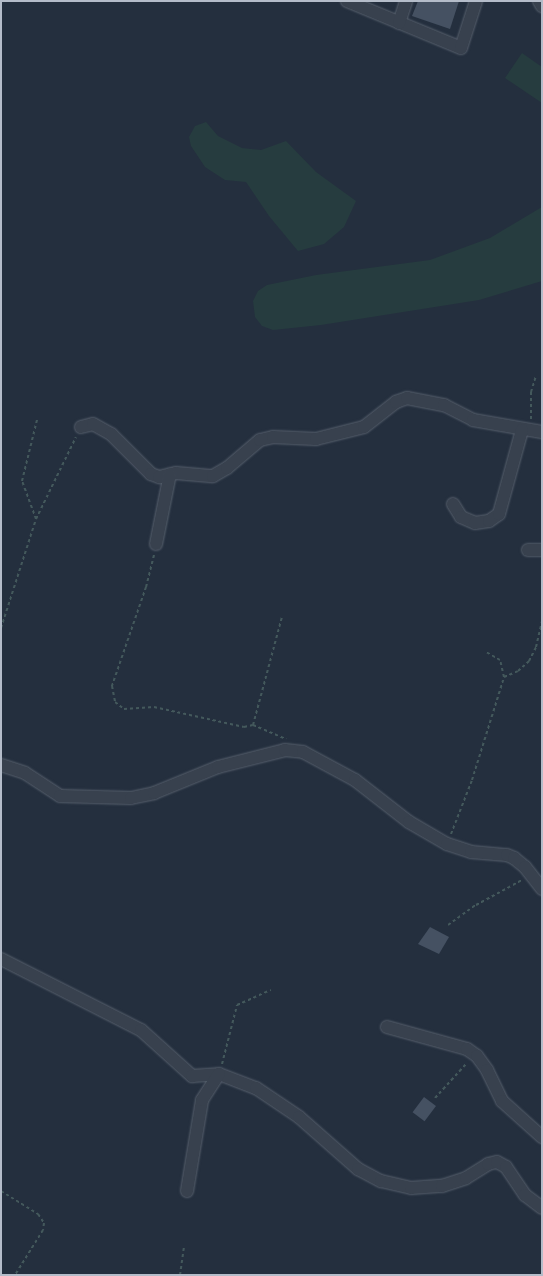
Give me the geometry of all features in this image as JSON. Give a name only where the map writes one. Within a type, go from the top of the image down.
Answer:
[{"type":"street","points":[[347,1],[461,48],[476,1]]},
{"type":"street","points":[[399,23],[406,1]]},
{"type":"street","points":[[539,1],[542,6]]},
{"type":"street","points":[[81,427],[93,424],[111,434],[154,476],[170,474],[213,476],[227,468],[260,440],[273,437],[316,439],[364,427],[396,402],[407,398],[444,405],[473,420],[542,432]]},
{"type":"street","points":[[453,504],[461,517],[475,523],[489,521],[499,514],[525,430]]},
{"type":"street","points":[[156,544],[170,474]]},
{"type":"street","points":[[528,550],[542,550]]},
{"type":"street","points":[[1,765],[25,773],[48,790],[60,796],[131,798],[154,793],[218,766],[291,750],[303,752],[345,774],[409,822],[446,844],[470,852],[507,855],[520,862],[542,889]]},
{"type":"street","points":[[1,959],[141,1030],[192,1076],[219,1074],[256,1088],[299,1117],[358,1169],[380,1181],[411,1188],[442,1186],[466,1178],[488,1164],[497,1162],[506,1167],[525,1195],[542,1208]]},
{"type":"street","points":[[387,1027],[456,1044],[477,1056],[502,1101],[542,1137]]},
{"type":"street","points":[[187,1191],[202,1100],[219,1074]]},
{"type":"path","points":[[525,430],[532,418],[531,392],[536,376]]},
{"type":"path","points":[[36,519],[22,481],[37,420]]},
{"type":"path","points":[[1,628],[36,519],[81,427]]},
{"type":"path","points":[[156,544],[146,587],[112,686],[115,702],[124,709],[154,708],[244,727],[253,725],[282,736],[288,741],[291,750]]},
{"type":"path","points":[[253,725],[282,617]]},
{"type":"path","points":[[504,677],[518,671],[529,661],[536,647],[542,622]]},
{"type":"path","points":[[446,844],[472,780],[504,677],[500,660],[486,652]]},
{"type":"path","points":[[448,925],[476,905],[531,874]]},
{"type":"path","points":[[219,1074],[237,1005],[271,990]]},
{"type":"path","points":[[436,1098],[459,1069],[472,1056],[477,1056]]},
{"type":"path","points":[[1,1192],[38,1214],[44,1223],[42,1230],[15,1275]]},
{"type":"path","points":[[180,1275],[184,1246]]},
{"type":"green space","points":[[522,53],[542,67],[542,103],[505,78]]},
{"type":"green space","points":[[206,122],[218,136],[242,148],[261,150],[286,141],[316,172],[356,201],[344,227],[324,244],[298,251],[269,216],[246,182],[225,180],[205,167],[191,146],[189,137],[195,126]]},
{"type":"green space","points":[[542,207],[542,281],[479,300],[321,325],[273,330],[262,326],[255,317],[253,301],[258,291],[267,285],[316,275],[430,260],[490,238]]},
{"type":"building","points":[[418,1],[459,1],[450,29],[412,16]]},
{"type":"building","points":[[430,927],[449,937],[439,954],[418,944]]},
{"type":"building","points":[[424,1097],[436,1106],[425,1121],[413,1112]]}]
